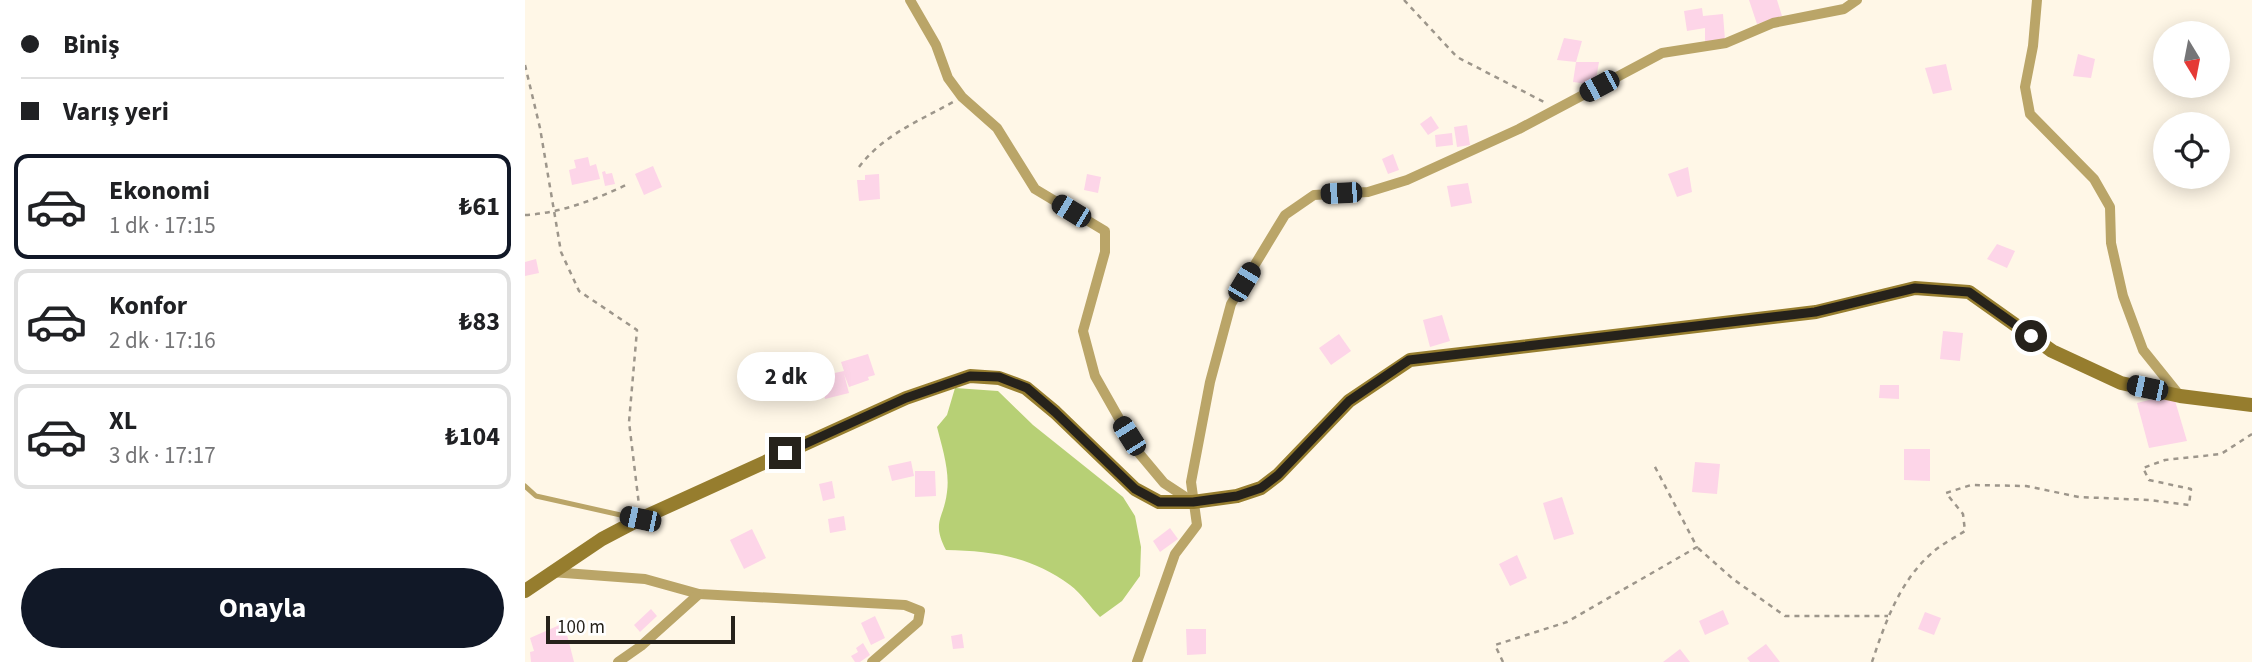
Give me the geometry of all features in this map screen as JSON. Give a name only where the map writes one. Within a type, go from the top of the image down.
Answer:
[{"type":"street","points":[[910,0],[936,45],[948,78],[962,97],[997,128],[1035,189],[1105,231],[1105,252],[1083,331],[1095,376],[1138,452],[1164,483],[1193,502]]},
{"type":"street","points":[[1137,662],[1175,554],[1196,526],[1191,482],[1210,383],[1231,304],[1285,215],[1314,195],[1368,192],[1407,180],[1519,129],[1663,53],[1726,43],[1773,23],[1845,9],[1857,0]]},
{"type":"street","points":[[2037,0],[2025,87],[2030,114],[2094,179],[2110,207],[2111,243],[2123,296],[2143,350],[2180,396]]},
{"type":"street","points":[[525,591],[602,539],[640,519],[906,398],[970,376],[999,377],[1027,388],[1135,489],[1159,502],[1193,502],[1237,496],[1261,488],[1278,475],[1349,401],[1409,360],[1815,312],[1915,288],[1969,292],[2052,351],[2120,383],[2180,396],[2252,405]]},
{"type":"street","points":[[551,572],[645,579],[699,594],[905,605],[921,611],[918,622],[872,662]]},
{"type":"street","points":[[618,662],[641,646],[699,594]]},
{"type":"lane","points":[[525,486],[536,496],[640,519]]},
{"type":"path","points":[[1404,0],[1457,57],[1557,108]]},
{"type":"path","points":[[525,65],[540,128],[561,252],[579,291],[637,330],[629,422],[640,519]]},
{"type":"path","points":[[859,167],[872,149],[889,137],[962,97]]},
{"type":"path","points":[[525,215],[554,212],[601,197],[626,185]]},
{"type":"path","points":[[1872,662],[1888,615],[1918,566],[1935,550],[1965,531],[1963,514],[1946,494],[1972,485],[2027,486],[2079,497],[2189,505],[2191,489],[2150,480],[2143,468],[2165,460],[2221,454],[2252,434]]},
{"type":"path","points":[[1654,465],[1697,547],[1733,579],[1785,616],[1888,615]]},
{"type":"path","points":[[1503,662],[1495,645],[1567,622],[1697,547]]},
{"type":"green space","points":[[955,388],[998,391],[1033,425],[1123,497],[1135,516],[1141,547],[1140,576],[1122,601],[1100,617],[1074,588],[1041,567],[995,554],[946,550],[939,526],[948,484],[937,427],[947,415]]},
{"type":"building","points":[[1749,0],[1777,0],[1782,16],[1757,24]]},
{"type":"building","points":[[1702,8],[1703,16],[1723,14],[1725,40],[1705,42],[1705,28],[1687,31],[1684,11]]},
{"type":"building","points":[[1564,38],[1582,41],[1576,62],[1557,60]]},
{"type":"building","points":[[2078,54],[2095,59],[2091,78],[2073,76]]},
{"type":"building","points":[[1576,62],[1599,62],[1595,85],[1573,82]]},
{"type":"building","points":[[1946,64],[1952,90],[1933,94],[1925,68]]},
{"type":"building","points":[[1431,116],[1439,128],[1428,135],[1420,124]]},
{"type":"building","points":[[1467,125],[1470,145],[1457,147],[1454,127]]},
{"type":"building","points":[[1452,133],[1453,145],[1436,147],[1435,135]]},
{"type":"building","points":[[1393,154],[1399,170],[1388,174],[1382,159]]},
{"type":"building","points":[[588,157],[590,166],[596,164],[600,179],[572,185],[569,170],[576,168],[574,160]]},
{"type":"building","points":[[653,166],[662,187],[644,195],[635,174]]},
{"type":"building","points":[[1688,167],[1692,192],[1677,197],[1668,174]]},
{"type":"building","points":[[605,171],[606,174],[612,173],[615,184],[605,186],[602,172]]},
{"type":"building","points":[[879,174],[880,199],[859,201],[857,180],[865,180],[865,175]]},
{"type":"building","points":[[1087,174],[1101,177],[1098,193],[1084,190]]},
{"type":"building","points":[[1468,183],[1472,203],[1451,207],[1447,186]]},
{"type":"building","points":[[1997,244],[2015,251],[2007,268],[1987,259]]},
{"type":"building","points":[[536,259],[539,273],[525,276],[525,262]]},
{"type":"building","points":[[1442,315],[1450,341],[1430,347],[1423,320]]},
{"type":"building","points":[[1943,331],[1963,333],[1960,361],[1940,359]]},
{"type":"building","points":[[1339,334],[1351,351],[1331,365],[1319,348]]},
{"type":"building","points":[[868,354],[875,375],[849,387],[844,374],[849,393],[825,399],[820,376],[844,371],[841,362]]},
{"type":"building","points":[[1880,385],[1899,385],[1899,399],[1879,398]]},
{"type":"building","points":[[2173,394],[2187,441],[2149,448],[2137,403]]},
{"type":"building","points":[[1904,449],[1930,449],[1930,481],[1904,480]]},
{"type":"building","points":[[911,461],[914,476],[892,481],[888,466]]},
{"type":"building","points":[[1695,462],[1720,464],[1717,494],[1692,492]]},
{"type":"building","points":[[915,471],[935,471],[936,496],[915,497]]},
{"type":"building","points":[[832,481],[835,498],[823,501],[819,484]]},
{"type":"building","points":[[1562,497],[1574,534],[1554,540],[1543,503]]},
{"type":"building","points":[[844,516],[846,530],[830,533],[828,519]]},
{"type":"building","points":[[1170,528],[1178,539],[1160,552],[1153,541]]},
{"type":"building","points":[[752,529],[766,558],[744,569],[730,540]]},
{"type":"building","points":[[1517,555],[1527,578],[1510,586],[1499,564]]},
{"type":"building","points":[[651,609],[657,616],[640,632],[634,625]]},
{"type":"building","points":[[1723,610],[1729,624],[1705,635],[1699,621]]},
{"type":"building","points":[[1925,612],[1941,618],[1934,635],[1918,629]]},
{"type":"building","points":[[875,616],[885,638],[871,645],[861,623]]},
{"type":"building","points":[[564,623],[574,662],[531,662],[530,652],[534,651],[530,638]]},
{"type":"building","points":[[1186,629],[1206,629],[1206,654],[1187,655]]},
{"type":"building","points":[[962,634],[964,648],[953,649],[951,636]]},
{"type":"building","points":[[863,643],[870,655],[860,662],[855,662],[851,656],[858,652],[856,648]]},
{"type":"building","points":[[1766,644],[1780,662],[1750,662],[1747,658]]},
{"type":"building","points":[[1680,649],[1690,662],[1663,662]]},
{"type":"route","points":[[785,453],[906,398],[970,376],[999,377],[1027,388],[1135,489],[1159,502],[1193,502],[1237,496],[1261,488],[1278,475],[1349,401],[1409,360],[1815,312],[1915,288],[1969,292],[2031,336]]}]
